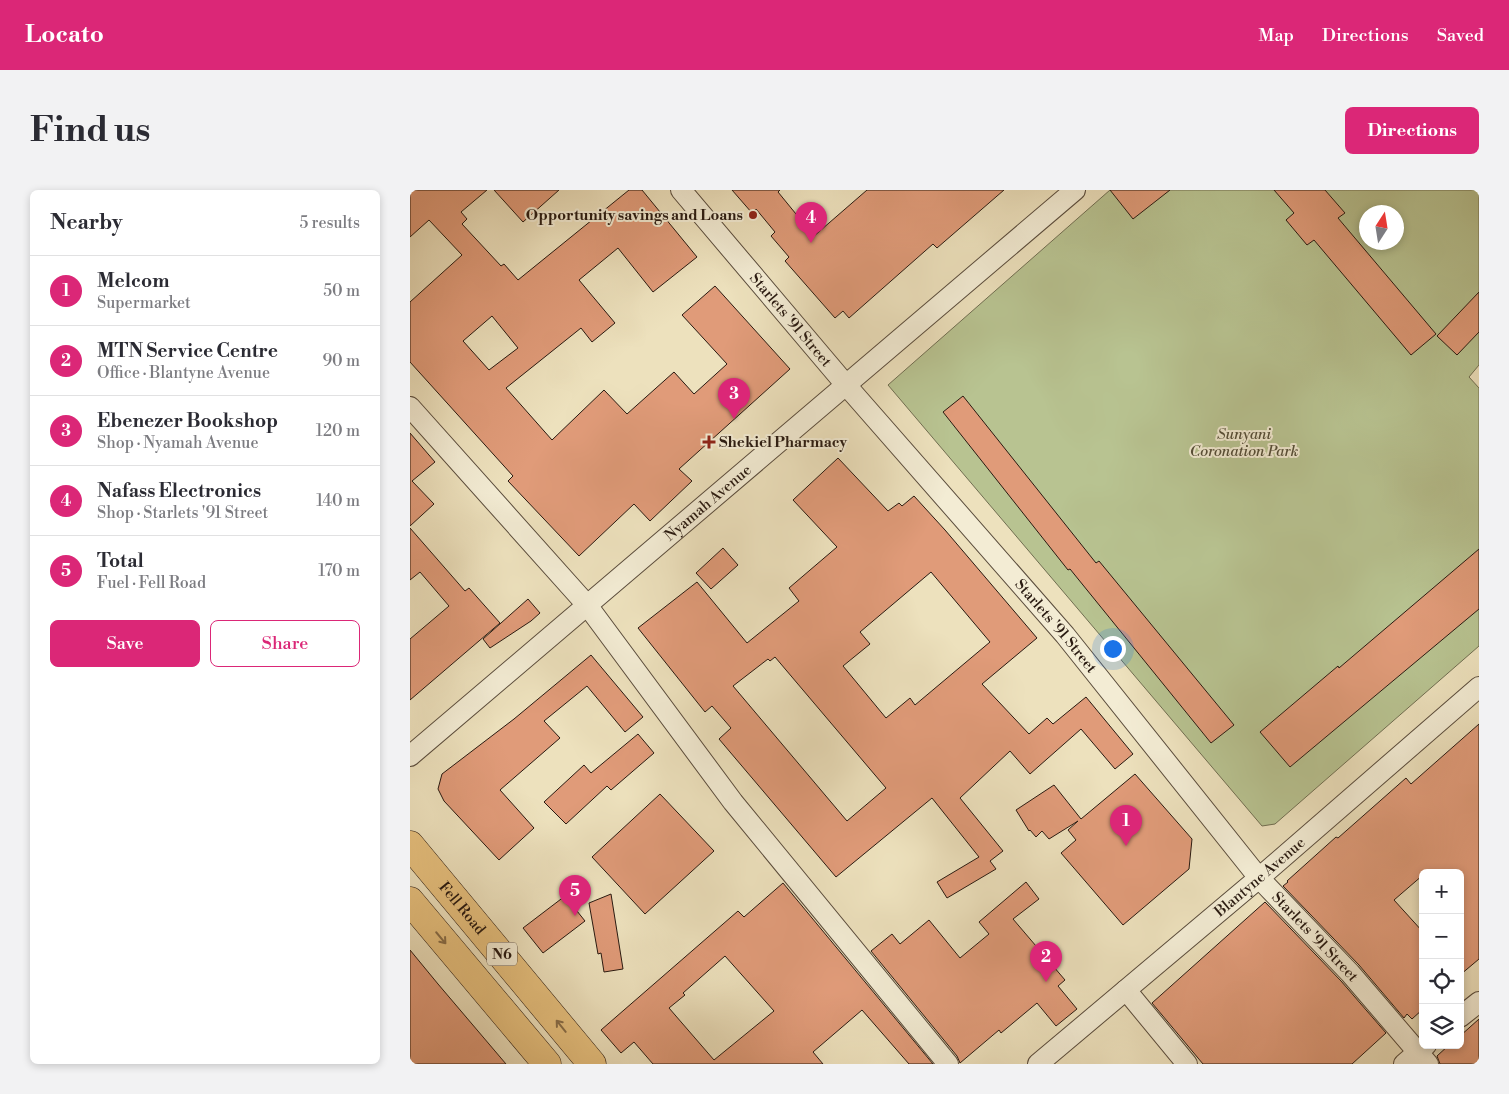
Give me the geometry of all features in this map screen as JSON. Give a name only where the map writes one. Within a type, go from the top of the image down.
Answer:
[{"type":"main road","name":"Fell Road","points":[[410,845],[592,1064]]},
{"type":"main road","name":"N6","points":[[410,901],[547,1064]]},
{"type":"street","name":"Starlets '91 Street","points":[[681,190],[846,385],[1065,636],[1259,878],[1350,973],[1419,1056]]},
{"type":"street","name":"Nyamah Avenue","points":[[410,756],[1075,190]]},
{"type":"street","points":[[410,407],[587,605],[733,802],[948,1064]]},
{"type":"street","name":"Blantyne Avenue","points":[[1038,1064],[1259,878],[1479,687]]},
{"type":"street","points":[[1126,990],[1187,1064]]},
{"type":"street","points":[[1464,1014],[1479,1002]]},
{"type":"green space","name":"Sunyani Coronation Park","points":[[1110,190],[1479,190],[1479,365],[1469,377],[1479,388],[1479,646],[1275,824],[1262,826],[888,385]]},
{"type":"building","points":[[410,190],[487,190],[461,212],[467,219],[462,224],[501,266],[504,264],[518,280],[629,190],[642,190],[697,257],[653,292],[618,248],[579,280],[615,323],[592,342],[581,328],[506,388],[552,440],[604,390],[627,414],[674,372],[694,394],[727,364],[682,315],[715,286],[790,369],[679,469],[692,481],[650,521],[634,504],[579,556],[508,481],[513,476],[410,362],[410,302],[462,255],[429,220],[410,237]],"holes":[[[492,316],[518,348],[489,370],[463,341]]]},
{"type":"building","points":[[494,190],[559,190],[523,222]]},
{"type":"building","points":[[732,190],[780,190],[778,192],[814,236],[867,190],[1004,190],[937,248],[933,244],[849,318],[843,311],[835,318],[785,261],[789,257],[771,236],[775,232],[756,209],[752,213]]},
{"type":"building","points":[[1110,190],[1170,190],[1133,219]]},
{"type":"building","points":[[1274,190],[1325,190],[1345,213],[1338,218],[1359,243],[1359,250],[1365,250],[1436,334],[1411,355],[1314,240],[1307,245],[1286,220],[1294,213]]},
{"type":"building","points":[[1479,292],[1479,332],[1457,355],[1437,336]]},
{"type":"building","points":[[963,396],[1096,563],[1099,561],[1234,725],[1211,743],[1070,569],[1068,570],[943,412]]},
{"type":"building","points":[[410,433],[435,462],[412,481],[434,504],[410,526]]},
{"type":"building","points":[[838,458],[888,511],[899,503],[902,506],[914,496],[1037,638],[982,684],[1029,734],[1047,718],[1053,724],[1086,697],[1133,754],[1115,769],[1081,729],[1030,774],[1010,751],[960,798],[1003,851],[990,861],[996,869],[947,898],[937,882],[979,857],[932,798],[836,877],[719,739],[731,728],[712,706],[705,712],[638,628],[697,582],[747,643],[799,601],[789,588],[837,547],[793,500]],"holes":[[[931,572],[990,642],[915,705],[910,698],[886,718],[843,666],[870,644],[860,632]],[[775,657],[886,788],[847,821],[733,686],[768,659],[770,661]]]},
{"type":"building","points":[[410,528],[465,591],[469,588],[500,623],[410,700],[410,639],[449,606],[420,572],[410,580]]},
{"type":"building","points":[[723,548],[738,565],[711,589],[696,573]]},
{"type":"building","points":[[1479,549],[1479,609],[1290,767],[1260,732],[1338,666],[1339,668]]},
{"type":"building","points":[[528,599],[540,613],[490,648],[483,639]]},
{"type":"building","points":[[591,655],[643,717],[625,732],[587,686],[544,721],[560,738],[500,790],[534,828],[499,860],[444,801],[438,789],[442,774],[514,719]]},
{"type":"building","points":[[1479,724],[1479,959],[1464,972],[1464,869],[1419,869],[1419,878],[1394,900],[1419,928],[1419,1013],[1412,1019],[1407,1014],[1404,1018],[1359,965],[1283,886],[1336,837],[1338,838],[1406,778],[1411,784]]},
{"type":"building","points":[[638,734],[654,753],[611,790],[607,786],[566,824],[544,802],[584,765],[591,773]]},
{"type":"building","points":[[1135,774],[1192,839],[1189,869],[1123,925],[1061,853],[1076,840],[1068,830],[1078,821],[1049,839],[1042,831],[1036,837],[1029,831],[1016,810],[1054,785],[1081,819]]},
{"type":"building","points":[[660,794],[714,851],[645,914],[592,857]]},
{"type":"building","points":[[1026,882],[1039,899],[1013,919],[1065,980],[1058,986],[1077,1009],[1056,1026],[1037,1003],[1001,1033],[999,1030],[960,1063],[957,1056],[871,951],[892,934],[900,944],[929,920],[960,958],[989,934],[979,922]]},
{"type":"building","points":[[783,883],[933,1064],[909,1064],[862,1010],[813,1052],[823,1064],[653,1064],[634,1042],[621,1053],[601,1030],[738,911],[744,917]],"holes":[[[725,956],[774,1011],[714,1060],[669,1008]]]},
{"type":"building","points":[[611,894],[623,969],[604,972],[601,953],[598,954],[589,903]]},
{"type":"building","points":[[565,896],[585,921],[543,953],[523,928]]},
{"type":"building","points":[[1265,902],[1341,981],[1386,1033],[1352,1064],[1203,1064],[1152,1003]]},
{"type":"building","points":[[410,950],[438,984],[506,1064],[410,1064]]},
{"type":"building","points":[[1479,1019],[1479,1064],[1440,1064],[1437,1056],[1445,1049],[1464,1049],[1464,1032]]},
{"type":"place","name":"Opportunity savings and Loans","points":[[753,215]]},
{"type":"place","name":"Nafass Electronics","points":[[811,243]]},
{"type":"place","name":"Ebenezer Bookshop","points":[[734,419]]},
{"type":"place","name":"Shekiel Pharmacy","points":[[709,442]]},
{"type":"place","name":"Melcom","points":[[1126,846]]},
{"type":"place","name":"Total","points":[[575,916]]},
{"type":"place","name":"MTN Service Centre","points":[[1046,982]]}]
